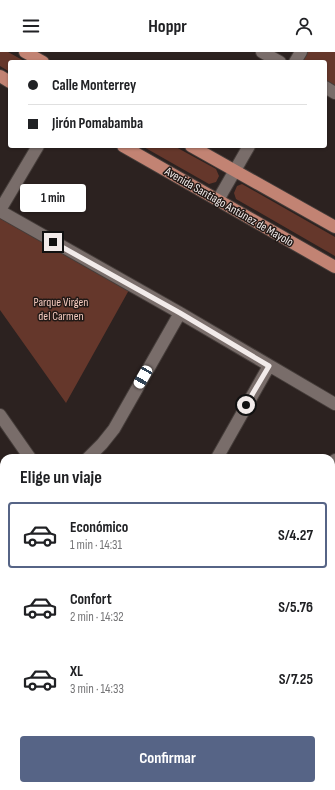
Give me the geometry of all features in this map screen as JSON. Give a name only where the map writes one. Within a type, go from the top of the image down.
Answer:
[{"type":"main road","points":[[25,52],[39,60]]},
{"type":"main road","name":"Avenida Santiago Antúnez de Mayolo","points":[[127,148],[335,267]]},
{"type":"main road","points":[[195,148],[335,227]]},
{"type":"street","points":[[262,52],[276,60]]},
{"type":"street","points":[[37,148],[0,211],[180,313],[335,404]]},
{"type":"street","points":[[218,200],[248,148]]},
{"type":"street","points":[[92,454],[114,429],[180,313]]},
{"type":"street","points":[[219,454],[269,366]]},
{"type":"street","points":[[0,415],[27,454]]},
{"type":"green space","points":[[0,52],[8,52],[22,60],[8,60],[8,71],[0,66]]},
{"type":"green space","points":[[307,52],[335,52],[335,89],[327,84],[327,60],[302,60]]},
{"type":"green space","points":[[146,148],[178,148],[216,169],[219,176],[216,182],[209,184]]},
{"type":"green space","points":[[242,184],[335,237],[335,256],[236,199],[234,193],[237,186]]},
{"type":"green space","name":"Parque Virgen del Carmen","points":[[0,218],[129,290],[66,403],[0,310]]},
{"type":"route","points":[[53,242],[180,313],[269,366],[246,405]]}]
